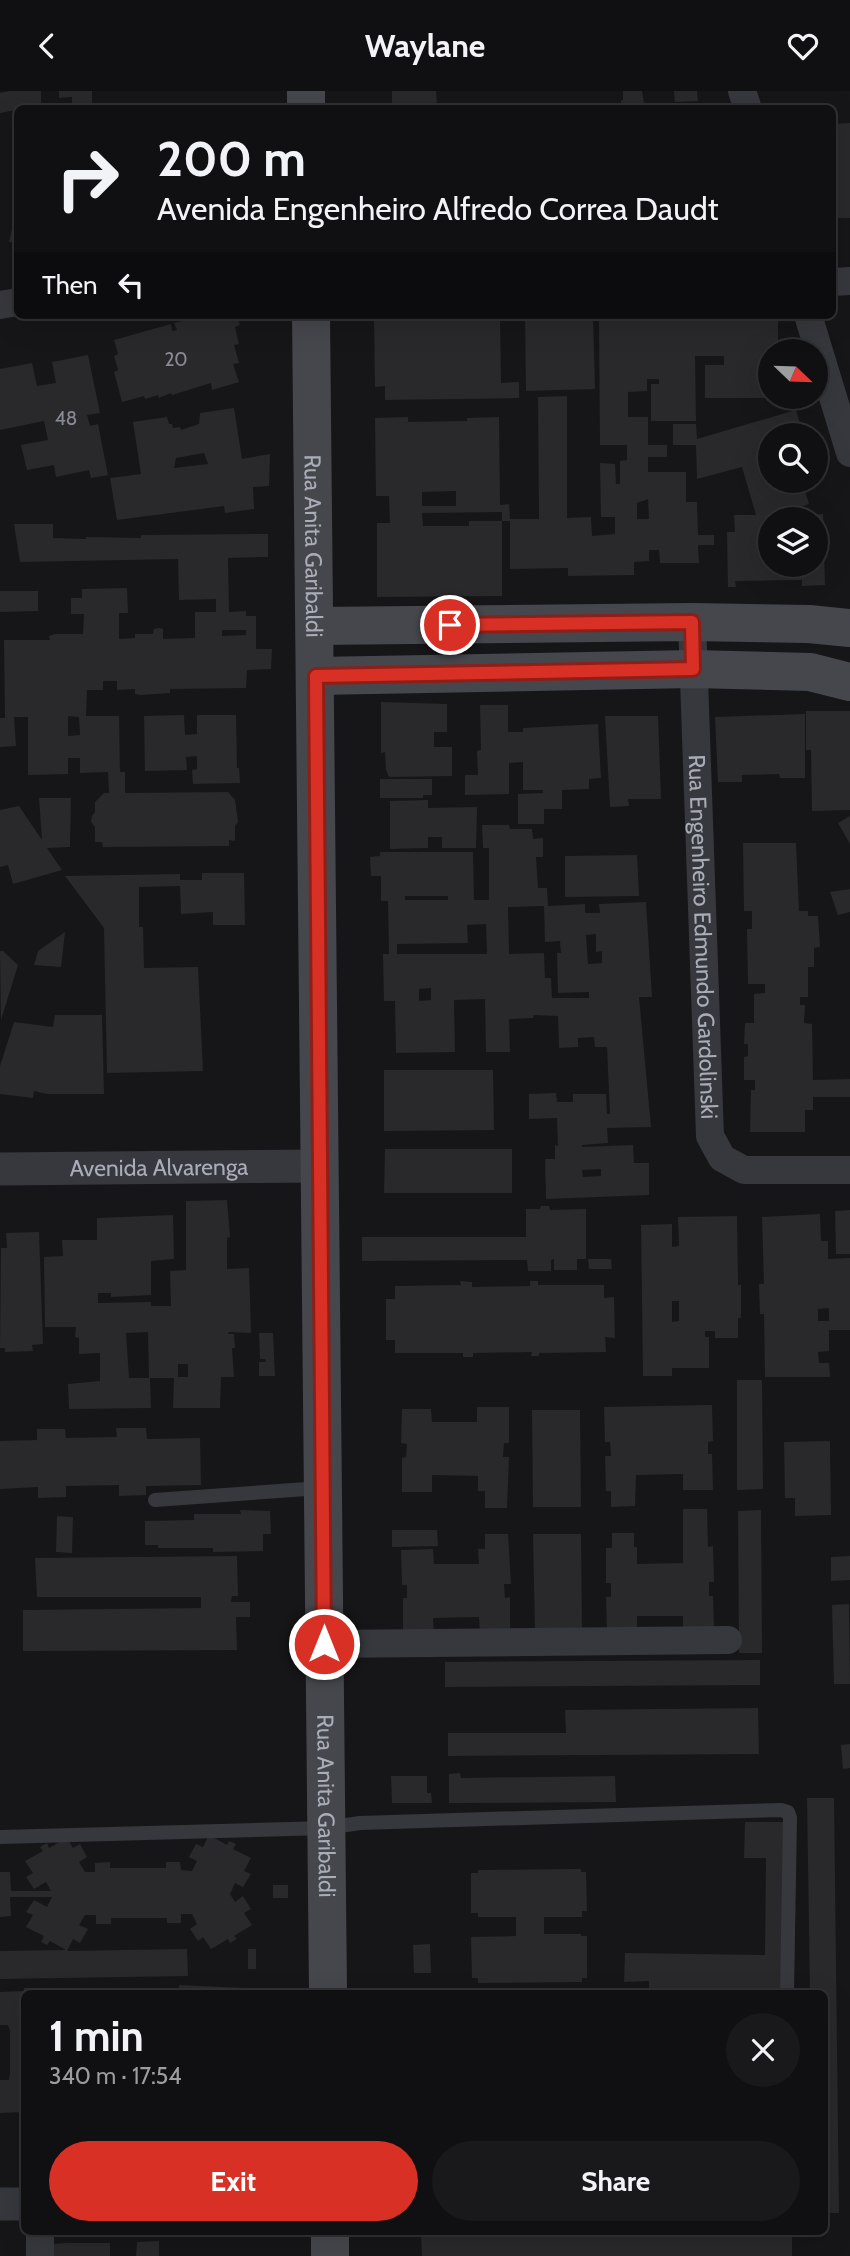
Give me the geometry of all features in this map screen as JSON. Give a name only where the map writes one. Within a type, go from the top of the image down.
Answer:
[{"type":"main road","name":"Rua Anita Garibaldi","points":[[311,319],[328,1990]]},
{"type":"main road","points":[[316,627],[692,622],[809,624],[850,628]]},
{"type":"main road","points":[[316,676],[693,669],[810,673],[850,682]]},
{"type":"main road","points":[[330,2235],[330,2256]]},
{"type":"street","points":[[809,319],[850,453]]},
{"type":"street","name":"Rua Engenheiro Edmundo Gardolinski","points":[[692,622],[709,1136],[722,1158],[744,1170],[850,1170]]},
{"type":"street","name":"Avenida Alvarenga","points":[[0,1169],[320,1166]]},
{"type":"street","points":[[324,1644],[728,1640]]},
{"type":"street","points":[[0,2204],[21,2204]]},
{"type":"street","points":[[40,2235],[40,2256]]},
{"type":"lane","points":[[155,1500],[323,1487]]},
{"type":"lane","points":[[0,1837],[326,1828],[360,1823],[781,1810],[788,1812],[790,1818],[787,1990]]},
{"type":"building","points":[[41,91],[41,105],[14,105],[14,110],[0,113],[0,93]]},
{"type":"building","points":[[59,91],[92,91],[92,105],[72,105],[72,97],[59,98]]},
{"type":"building","points":[[392,91],[436,91],[437,105],[392,105]]},
{"type":"building","points":[[623,91],[642,91],[644,105],[622,105]]},
{"type":"building","points":[[674,91],[697,91],[698,101],[675,102]]},
{"type":"building","points":[[850,123],[850,218],[836,218],[836,124]]},
{"type":"building","points":[[14,220],[14,243],[9,242]]},
{"type":"building","points":[[190,319],[238,319],[240,325],[235,327],[239,344],[234,345],[239,363],[233,364],[239,382],[212,390],[211,383],[159,398],[158,395],[145,399],[144,396],[122,402],[114,372],[118,370],[114,356],[118,354],[114,340],[171,324],[172,331],[177,330],[174,323]]},
{"type":"building","points":[[374,319],[500,319],[501,383],[519,382],[519,398],[385,400],[385,386],[375,387]]},
{"type":"building","points":[[525,319],[593,319],[595,389],[526,391]]},
{"type":"building","points":[[778,319],[778,339],[758,339],[758,398],[705,398],[705,365],[724,365],[724,356],[695,356],[696,421],[651,421],[651,384],[659,384],[659,379],[647,379],[647,391],[628,392],[628,417],[648,417],[648,445],[667,445],[667,457],[648,457],[648,472],[686,472],[686,502],[697,502],[698,535],[714,535],[714,545],[698,545],[699,563],[660,563],[659,550],[649,550],[649,561],[634,562],[634,575],[568,576],[568,568],[510,569],[510,521],[502,521],[502,596],[377,597],[377,523],[390,523],[389,496],[376,496],[375,418],[408,417],[408,422],[467,421],[467,418],[499,417],[500,505],[509,504],[510,519],[539,519],[538,397],[567,396],[567,518],[591,517],[592,536],[615,534],[615,517],[601,517],[600,463],[615,464],[616,484],[620,484],[620,461],[627,460],[627,445],[600,445],[599,320]],"holes":[[[456,491],[456,506],[422,506],[422,492]],[[648,499],[649,519],[637,519],[637,503]],[[502,512],[502,521],[469,521],[469,526],[423,526],[422,513]]]},
{"type":"building","points":[[88,355],[100,413],[87,415],[90,426],[98,424],[108,475],[91,478],[89,470],[56,477],[54,465],[27,470],[21,445],[48,440],[44,421],[0,430],[0,369],[32,363],[37,386],[56,383],[52,362]]},
{"type":"building","points":[[234,408],[242,459],[270,454],[269,486],[253,487],[254,509],[225,513],[224,506],[117,520],[110,478],[141,474],[133,422],[167,417],[173,428],[180,427],[181,430],[199,424],[200,413]],"holes":[[[204,453],[208,464],[174,468],[176,458]]]},
{"type":"building","points":[[796,410],[800,423],[758,423],[758,493],[806,493],[809,504],[800,507],[758,507],[758,577],[825,577],[825,585],[802,586],[802,580],[735,581],[736,587],[728,587],[727,532],[735,532],[734,515],[756,515],[742,467],[697,479],[696,445],[673,445],[673,424],[696,424],[697,439]]},
{"type":"building","points":[[14,524],[53,524],[53,538],[268,534],[268,557],[228,558],[229,612],[246,611],[246,616],[256,616],[256,649],[272,649],[271,669],[247,670],[246,688],[170,689],[170,693],[141,695],[135,694],[135,689],[117,690],[117,681],[103,681],[103,690],[87,690],[86,716],[119,716],[120,772],[125,772],[125,793],[228,792],[235,800],[238,822],[235,826],[235,841],[229,840],[229,846],[103,847],[102,842],[95,842],[95,827],[91,822],[95,802],[104,793],[109,793],[108,772],[80,773],[80,758],[68,758],[68,774],[28,775],[28,717],[14,717],[16,746],[0,747],[0,718],[5,718],[4,640],[50,640],[49,636],[55,634],[83,634],[84,614],[71,614],[71,598],[82,598],[82,589],[127,588],[128,613],[119,613],[119,639],[135,638],[135,634],[153,634],[154,629],[159,628],[163,629],[163,639],[195,638],[195,612],[216,612],[216,599],[179,600],[178,559],[20,562]],"holes":[[[222,630],[246,630],[246,635],[222,636]],[[68,716],[79,717],[80,735],[68,736]]]},
{"type":"building","points":[[0,591],[38,591],[38,611],[0,612]]},
{"type":"building","points":[[381,702],[447,704],[447,732],[434,732],[434,747],[452,747],[452,776],[389,777],[385,752],[381,753]]},
{"type":"building","points":[[480,705],[508,705],[508,732],[523,732],[523,728],[598,724],[601,778],[589,779],[589,789],[562,790],[562,809],[544,809],[544,824],[518,824],[518,794],[543,793],[543,790],[523,790],[523,762],[509,763],[509,794],[465,795],[465,775],[478,775],[477,751],[481,750]]},
{"type":"building","points":[[806,711],[850,711],[850,810],[812,811],[811,750],[806,750]]},
{"type":"building","points":[[805,714],[805,778],[780,778],[779,774],[742,775],[742,782],[718,782],[715,717]]},
{"type":"building","points":[[184,715],[185,735],[197,734],[197,715],[236,715],[237,768],[240,783],[193,784],[192,770],[197,769],[197,756],[186,757],[187,770],[145,771],[144,716]]},
{"type":"building","points":[[605,716],[658,716],[661,799],[628,799],[629,806],[610,807]]},
{"type":"building","points":[[380,779],[432,779],[432,795],[423,795],[423,798],[380,798]]},
{"type":"building","points":[[39,798],[71,798],[70,847],[47,848],[62,870],[13,884],[8,865],[0,867],[0,810],[19,806],[42,840]]},
{"type":"building","points":[[428,800],[428,808],[477,807],[476,848],[442,848],[442,837],[428,837],[428,848],[390,849],[390,801]]},
{"type":"building","points":[[850,816],[850,844],[838,823]]},
{"type":"building","points":[[482,825],[509,825],[510,829],[532,829],[533,839],[543,838],[543,857],[536,857],[538,888],[547,888],[548,906],[585,904],[585,913],[600,913],[599,904],[646,902],[652,997],[639,997],[651,1127],[607,1128],[608,1143],[582,1147],[633,1145],[634,1163],[649,1163],[649,1195],[546,1199],[545,1159],[555,1159],[555,1145],[558,1146],[557,1118],[529,1119],[529,1094],[556,1093],[557,1102],[573,1102],[573,1094],[606,1094],[607,1114],[610,1114],[607,1047],[595,1047],[594,1037],[578,1038],[578,1047],[559,1048],[558,1016],[534,1015],[533,1018],[509,1019],[510,1052],[486,1052],[485,999],[454,1000],[455,1052],[396,1053],[395,1001],[384,1001],[383,954],[389,954],[388,901],[381,901],[381,876],[371,876],[370,857],[380,856],[380,852],[473,852],[474,900],[489,900],[489,848],[483,848]],"holes":[[[405,896],[448,896],[448,900],[405,900]],[[544,906],[545,942],[560,941],[561,953],[557,953],[558,993],[589,992],[589,998],[552,998],[551,978],[545,978],[544,953],[509,954],[508,907]],[[486,924],[487,954],[397,954],[397,944],[468,943],[467,925]],[[596,934],[596,952],[602,951],[602,963],[588,964],[586,935]],[[431,988],[431,1000],[419,1001],[419,989]],[[601,1169],[601,1176],[583,1177],[582,1170]]]},
{"type":"building","points":[[743,843],[796,843],[799,911],[808,911],[808,916],[818,916],[820,947],[814,948],[814,967],[808,967],[808,997],[800,997],[800,1005],[805,1005],[804,1023],[812,1024],[813,1080],[850,1079],[850,1097],[813,1097],[813,1110],[805,1110],[805,1132],[750,1132],[751,1090],[755,1090],[755,1080],[744,1080],[744,1057],[748,1056],[748,1044],[744,1044],[745,1023],[754,1023],[754,994],[765,993],[765,984],[748,984],[747,929],[752,929],[752,911],[744,911]]},
{"type":"building","points":[[637,855],[639,896],[565,897],[565,856]]},
{"type":"building","points":[[202,873],[244,873],[245,925],[213,925],[213,912],[181,914],[180,886],[139,887],[139,927],[143,927],[144,968],[198,967],[203,1071],[107,1073],[104,928],[65,876],[180,874],[180,880],[202,880]]},
{"type":"building","points":[[850,889],[850,912],[838,915],[830,892]]},
{"type":"building","points":[[65,932],[61,967],[34,965],[38,951]]},
{"type":"building","points":[[0,951],[18,965],[1,1020]]},
{"type":"building","points":[[55,1015],[102,1015],[104,1094],[47,1094],[34,1091],[33,1098],[0,1094],[0,1066],[14,1022],[53,1027]]},
{"type":"building","points":[[384,1070],[493,1070],[494,1130],[384,1131]]},
{"type":"building","points":[[385,1149],[512,1149],[512,1193],[384,1193]]},
{"type":"building","points":[[227,1200],[230,1237],[227,1238],[227,1269],[249,1268],[251,1333],[228,1334],[234,1334],[234,1377],[221,1377],[220,1408],[173,1408],[174,1378],[150,1378],[151,1408],[69,1409],[68,1384],[100,1381],[100,1353],[79,1354],[76,1327],[45,1327],[44,1257],[63,1256],[62,1240],[97,1240],[97,1218],[173,1215],[174,1259],[151,1261],[151,1295],[111,1297],[111,1293],[98,1293],[98,1303],[151,1302],[151,1306],[171,1306],[170,1271],[186,1270],[186,1201]],"holes":[[[148,1332],[149,1378],[129,1378],[126,1333]],[[178,1364],[188,1364],[188,1377],[178,1377]]]},
{"type":"building","points":[[541,1206],[549,1206],[550,1210],[586,1209],[586,1259],[577,1259],[577,1270],[554,1270],[554,1259],[551,1260],[551,1271],[528,1271],[527,1260],[362,1261],[362,1237],[526,1237],[526,1209],[540,1209]]},
{"type":"building","points":[[850,1210],[850,1254],[836,1254],[835,1211]]},
{"type":"building","points":[[820,1214],[821,1241],[828,1241],[828,1259],[850,1258],[850,1330],[829,1330],[829,1351],[818,1352],[819,1363],[829,1363],[830,1377],[765,1377],[764,1314],[760,1314],[759,1284],[764,1284],[762,1217]],"holes":[[[829,1308],[829,1321],[818,1321],[818,1309]]]},
{"type":"building","points":[[737,1216],[738,1285],[741,1285],[738,1338],[715,1338],[715,1331],[705,1331],[705,1337],[709,1337],[709,1368],[672,1368],[672,1376],[643,1376],[641,1225],[672,1224],[672,1247],[679,1246],[678,1217]],"holes":[[[672,1301],[679,1301],[679,1321],[672,1322]]]},
{"type":"building","points":[[39,1232],[43,1344],[32,1345],[33,1351],[5,1352],[5,1348],[0,1348],[1,1248],[7,1248],[6,1233]]},
{"type":"building","points":[[588,1259],[611,1259],[612,1269],[589,1269]]},
{"type":"building","points":[[460,1281],[472,1282],[472,1287],[530,1286],[530,1281],[538,1281],[538,1285],[604,1285],[604,1298],[614,1297],[615,1338],[605,1337],[606,1352],[539,1353],[539,1356],[531,1356],[532,1352],[473,1353],[473,1357],[463,1357],[463,1353],[395,1353],[395,1340],[386,1340],[386,1299],[395,1299],[395,1286],[461,1285]]},
{"type":"building","points":[[259,1333],[273,1333],[275,1376],[259,1376],[259,1362],[266,1362],[265,1359],[260,1359]]},
{"type":"building","points":[[737,1380],[762,1380],[763,1489],[737,1490]]},
{"type":"building","points":[[712,1405],[713,1441],[708,1442],[708,1454],[712,1454],[713,1490],[683,1490],[683,1474],[636,1475],[635,1506],[611,1507],[611,1491],[606,1491],[605,1456],[611,1456],[610,1442],[605,1442],[604,1407]]},
{"type":"building","points":[[477,1407],[509,1407],[509,1443],[504,1443],[503,1457],[509,1457],[507,1508],[485,1508],[485,1491],[478,1491],[478,1476],[432,1475],[432,1492],[402,1492],[402,1458],[406,1457],[407,1444],[401,1443],[402,1409],[431,1409],[432,1422],[477,1422]]},
{"type":"building","points":[[532,1410],[580,1410],[581,1507],[533,1507]]},
{"type":"building","points":[[116,1428],[146,1428],[147,1439],[200,1438],[201,1485],[146,1486],[146,1495],[119,1496],[119,1485],[66,1486],[66,1497],[38,1498],[38,1487],[0,1489],[0,1441],[37,1440],[37,1429],[65,1429],[66,1438],[117,1437]]},
{"type":"building","points":[[830,1441],[831,1515],[795,1516],[795,1498],[785,1498],[784,1442]]},
{"type":"building","points":[[683,1509],[707,1509],[708,1547],[713,1546],[714,1582],[709,1582],[709,1596],[713,1596],[714,1630],[683,1631],[683,1616],[637,1616],[637,1631],[607,1632],[606,1597],[611,1597],[611,1583],[606,1583],[606,1548],[612,1548],[612,1533],[634,1533],[637,1564],[683,1563]]},
{"type":"building","points":[[240,1510],[270,1511],[271,1534],[263,1534],[263,1551],[213,1552],[213,1548],[158,1548],[158,1545],[145,1545],[145,1521],[194,1520],[194,1514],[241,1514]]},
{"type":"building","points":[[761,1510],[762,1653],[739,1653],[738,1511]]},
{"type":"building","points":[[57,1516],[73,1517],[72,1553],[56,1552]]},
{"type":"building","points":[[392,1530],[437,1530],[438,1546],[392,1547]]},
{"type":"building","points":[[485,1534],[508,1534],[511,1584],[504,1584],[505,1598],[510,1597],[510,1632],[480,1633],[479,1617],[433,1618],[434,1633],[403,1633],[403,1598],[407,1598],[407,1585],[402,1585],[401,1550],[433,1549],[434,1564],[479,1564],[478,1549],[485,1549]]},
{"type":"building","points":[[533,1534],[581,1534],[582,1630],[535,1630]]},
{"type":"building","points":[[237,1556],[238,1596],[232,1596],[231,1602],[250,1602],[250,1617],[236,1617],[237,1650],[23,1651],[23,1610],[201,1608],[201,1597],[37,1597],[35,1558]]},
{"type":"building","points":[[850,1556],[850,1580],[831,1581],[831,1557]]},
{"type":"building","points":[[849,1604],[850,1684],[834,1684],[832,1605]]},
{"type":"building","points":[[760,1660],[760,1685],[445,1687],[445,1662]]},
{"type":"building","points":[[758,1708],[759,1754],[448,1756],[448,1733],[566,1733],[565,1710]]},
{"type":"building","points":[[850,1744],[850,1768],[843,1769],[841,1745]]},
{"type":"building","points":[[460,1773],[461,1778],[615,1776],[616,1802],[449,1803],[449,1774]]},
{"type":"building","points":[[391,1776],[427,1776],[427,1793],[431,1793],[432,1803],[392,1803]]},
{"type":"building","points":[[807,1798],[834,1798],[839,2213],[828,2213],[828,1990],[810,1990]]},
{"type":"building","points":[[745,1822],[786,1822],[784,1990],[649,1990],[649,1981],[624,1982],[625,1953],[765,1955],[766,1858],[744,1858]]},
{"type":"building","points":[[209,1835],[227,1845],[229,1841],[236,1844],[233,1849],[251,1858],[244,1871],[251,1874],[243,1887],[235,1883],[230,1894],[235,1902],[243,1896],[251,1909],[244,1913],[252,1925],[234,1936],[237,1939],[230,1943],[228,1939],[211,1949],[203,1937],[198,1941],[190,1929],[197,1924],[192,1914],[181,1914],[181,1923],[167,1923],[167,1918],[111,1918],[111,1924],[96,1924],[96,1915],[85,1915],[79,1925],[88,1929],[80,1943],[73,1939],[67,1951],[187,1949],[188,1976],[0,1979],[0,1951],[66,1950],[50,1941],[47,1945],[41,1942],[44,1936],[26,1927],[33,1915],[26,1912],[34,1900],[47,1907],[52,1897],[10,1897],[11,1916],[0,1917],[0,1872],[10,1872],[11,1891],[51,1891],[46,1882],[34,1889],[26,1877],[33,1873],[25,1861],[43,1851],[40,1847],[47,1843],[49,1848],[67,1838],[73,1848],[80,1844],[87,1857],[79,1862],[85,1872],[95,1872],[95,1863],[110,1862],[110,1868],[166,1868],[166,1862],[180,1862],[181,1870],[192,1871],[197,1861],[189,1857],[196,1844],[203,1847]]},
{"type":"building","points":[[581,1869],[581,1872],[586,1872],[587,1911],[582,1911],[582,1917],[544,1917],[544,1934],[587,1936],[587,1978],[582,1978],[582,1982],[478,1983],[478,1978],[472,1978],[471,1937],[516,1936],[516,1917],[478,1917],[478,1913],[471,1913],[471,1873],[478,1873],[478,1870]]},
{"type":"building","points":[[273,1885],[288,1885],[288,1898],[273,1898]]},
{"type":"building","points":[[430,1944],[431,1973],[414,1973],[413,1945]]},
{"type":"building","points":[[248,1949],[256,1949],[256,1969],[248,1969]]},
{"type":"building","points":[[179,1985],[245,1990],[146,1990],[179,1989]]},
{"type":"building","points":[[24,1988],[55,1988],[55,1990]]},
{"type":"building","points":[[21,1991],[21,2112],[0,2113],[0,2080],[9,2080],[10,2073],[10,2031],[8,2025],[0,2025],[0,1992]]},
{"type":"building","points":[[421,2235],[792,2235],[792,2256],[422,2256]]},
{"type":"building","points":[[159,2241],[159,2256],[136,2256],[137,2242]]},
{"type":"building","points":[[110,2243],[110,2256],[53,2256],[53,2244]]},
{"type":"route","points":[[324,1644],[316,676],[693,669],[692,622],[450,625]]}]
